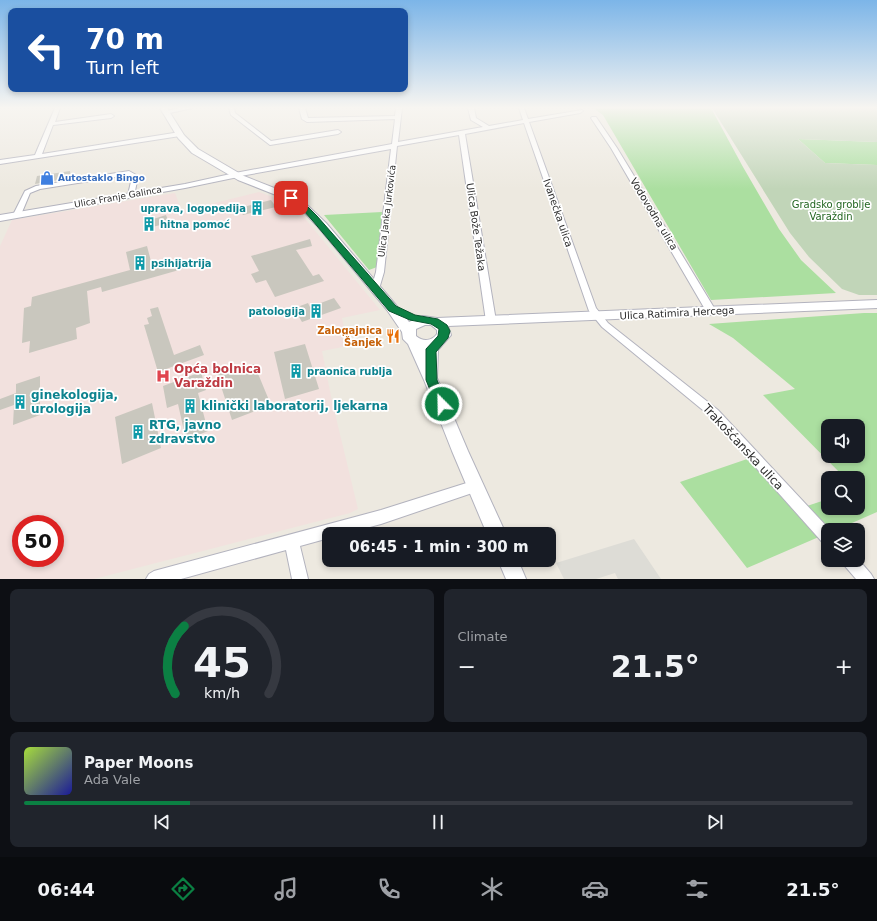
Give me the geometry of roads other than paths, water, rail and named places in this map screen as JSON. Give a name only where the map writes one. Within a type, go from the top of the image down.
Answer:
[{"type":"main road","points":[[181,135],[195,151],[235,175],[284,195],[303,206],[392,308],[410,336],[431,380],[494,527]]},
{"type":"main road","name":"Ulica Ratimira Hercega","points":[[437,322],[477,322],[877,304]]},
{"type":"main road","points":[[392,308],[413,318],[437,322],[445,331],[441,340],[431,352],[431,380]]},
{"type":"main road","points":[[410,336],[414,324],[423,320]]},
{"type":"main road","name":"Ulica Ratimira Hercega","points":[[441,340],[451,332],[477,322]]},
{"type":"main road","points":[[410,336],[423,345],[435,344],[441,340]]},
{"type":"main road","points":[[511,567],[516,579]]},
{"type":"street","points":[[38,156],[47,135]]},
{"type":"street","points":[[0,162],[173,135]]},
{"type":"street","points":[[260,135],[270,143],[319,135]]},
{"type":"street","name":"Ulica Janka Jurkovića","points":[[375,289],[380,272],[396,135]]},
{"type":"street","points":[[235,175],[400,143],[449,135]]},
{"type":"street","name":"Ulica Bože Težaka","points":[[462,135],[490,321]]},
{"type":"street","name":"Ivanečka ulica","points":[[530,135],[587,296],[597,316]]},
{"type":"street","name":"Vodovodna ulica","points":[[605,135],[711,311]]},
{"type":"street","points":[[17,215],[28,192],[38,187],[129,173],[135,176],[132,195]]},
{"type":"street","name":"Ulica Franje Galinca","points":[[0,218],[185,186],[235,175]]},
{"type":"street","name":"Trakošćanska ulica","points":[[597,316],[605,325],[714,413],[821,530]]},
{"type":"street","points":[[154,579],[381,517],[476,486]]},
{"type":"street","points":[[292,542],[300,579]]},
{"type":"street","points":[[855,567],[866,579]]},
{"type":"place","name":"Autostaklo Bingo","points":[[47,178]]},
{"type":"place","name":"uprava, logopedija","points":[[257,208]]},
{"type":"place","name":"hitna pomoć","points":[[149,224]]},
{"type":"place","name":"psihijatrija","points":[[140,263]]},
{"type":"place","name":"patologija","points":[[316,311]]},
{"type":"place","name":"Zalogajnica Šanjek","points":[[393,336]]},
{"type":"place","name":"praonica rublja","points":[[296,371]]},
{"type":"place","name":"Opća bolnica Varaždin","points":[[163,376]]},
{"type":"place","name":"ginekologija, urologija","points":[[20,402]]},
{"type":"place","name":"klinički laboratorij, ljekarna","points":[[190,406]]},
{"type":"place","name":"RTG, javno zdravstvo","points":[[138,432]]},
{"type":"park label","name":"Gradsko groblje Varaždin","points":[[831,210]]}]
